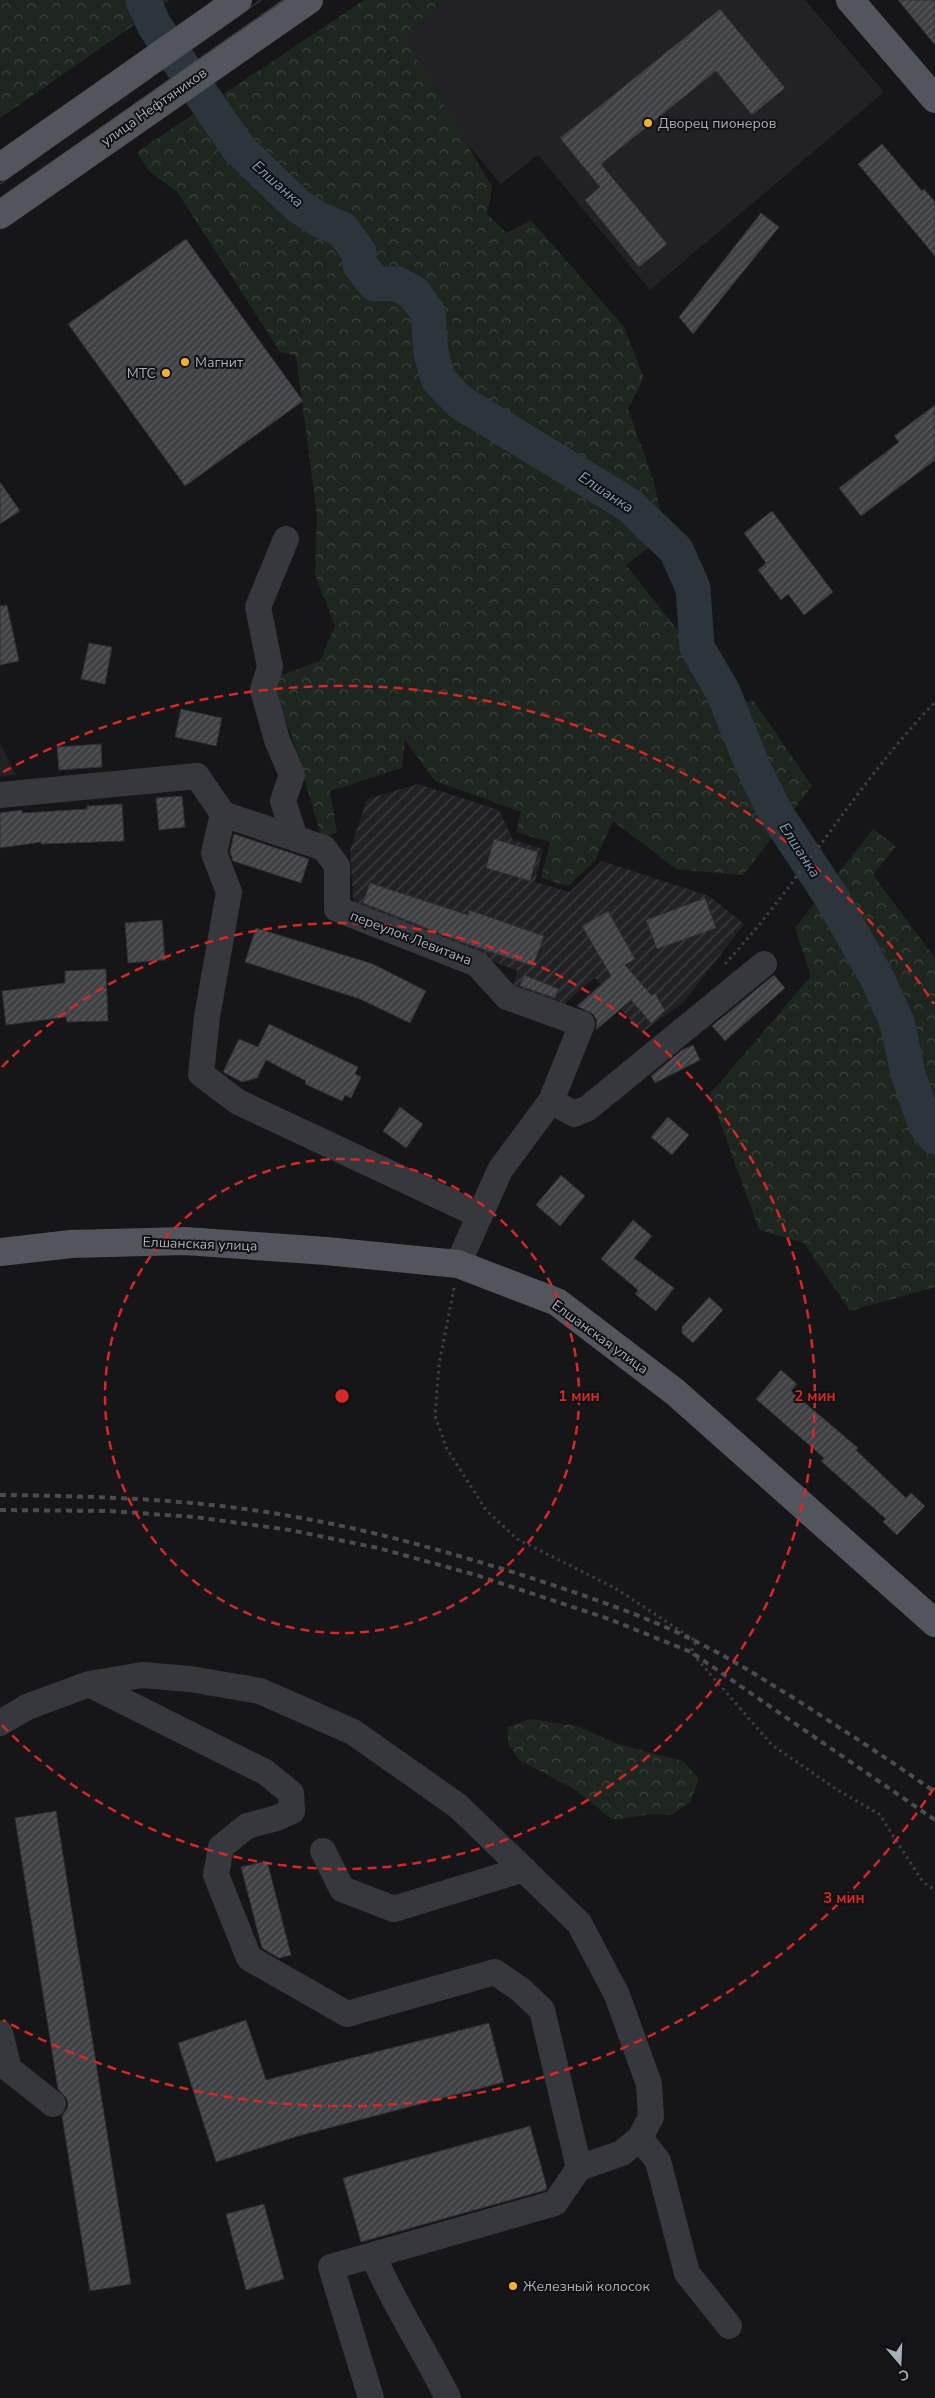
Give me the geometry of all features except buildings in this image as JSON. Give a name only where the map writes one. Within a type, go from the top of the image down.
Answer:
[{"type":"main road","points":[[0,168],[238,0]]},
{"type":"main road","name":"улица Нефтяников","points":[[0,216],[130,123],[309,0]]},
{"type":"main road","points":[[850,0],[935,99]]},
{"type":"main road","name":"Елшанская улица","points":[[0,1252],[72,1244],[185,1241],[326,1251],[458,1264],[557,1302],[674,1392],[935,1623]]},
{"type":"street","points":[[286,539],[258,607],[270,667],[263,690],[277,740],[292,775],[283,801],[294,838]]},
{"type":"street","points":[[0,795],[197,776],[223,814],[214,853],[229,892],[207,1017],[201,1074],[238,1102],[478,1215]]},
{"type":"street","name":"переулок Левитана","points":[[223,814],[324,848],[337,866],[337,909],[477,964],[508,997],[582,1024],[551,1102]]},
{"type":"street","points":[[458,1264],[478,1215],[500,1170],[551,1102],[574,1114],[588,1108],[764,964]]},
{"type":"street","points":[[0,1723],[27,1706],[89,1684],[142,1675],[190,1679],[260,1691],[353,1732],[458,1806],[579,1922],[617,1995],[649,2084],[651,2117],[640,2138],[622,2153],[579,2168],[555,2203],[331,2267],[371,2398]]},
{"type":"street","points":[[89,1684],[266,1772],[291,1793],[292,1811],[277,1818],[247,1826],[221,1847],[216,1875],[248,1958],[347,2014],[495,1972],[521,1990],[542,2010],[579,2168]]},
{"type":"street","points":[[323,1851],[342,1889],[394,1909],[524,1869]]},
{"type":"street","points":[[0,2033],[9,2069],[53,2104]]},
{"type":"street","points":[[640,2138],[658,2161],[687,2273],[729,2326]]},
{"type":"street","points":[[373,2255],[387,2289],[434,2369],[448,2398]]},
{"type":"path","points":[[758,929],[902,735],[935,702]]},
{"type":"path","points":[[458,1264],[439,1364],[435,1416],[447,1449],[486,1510],[517,1539],[615,1588],[696,1641],[691,1652],[772,1745],[836,1789],[879,1814],[923,1882],[935,1890]]},
{"type":"shaded area","name":"Дворец пионеров","points":[[377,0],[805,0],[884,92],[650,290],[538,155],[501,184],[357,14]]},
{"type":"shaded area","points":[[0,743],[16,775],[0,776]]},
{"type":"shaded area","points":[[418,784],[499,810],[513,840],[543,849],[535,882],[570,892],[602,861],[709,896],[744,924],[683,1003],[641,1033],[595,978],[567,1001],[561,1015],[510,994],[518,971],[354,907],[350,851],[367,799]]},
{"type":"green space","points":[[0,0],[170,0],[0,118]]},
{"type":"green space","points":[[364,0],[442,0],[403,36],[492,187],[487,214],[507,233],[531,220],[624,327],[644,378],[628,409],[653,479],[666,534],[626,565],[738,706],[753,700],[812,786],[743,875],[676,869],[613,821],[595,861],[568,886],[541,878],[550,842],[516,832],[521,812],[435,781],[405,740],[402,768],[330,791],[337,832],[322,839],[291,733],[265,681],[320,661],[335,626],[315,575],[317,515],[296,356],[280,352],[178,193],[149,171],[137,152]]},
{"type":"green space","points":[[873,829],[896,846],[873,875],[935,958],[935,1287],[850,1311],[804,1243],[759,1230],[710,1094],[811,976],[795,928]]},
{"type":"green space","points":[[530,1719],[577,1726],[618,1744],[683,1761],[699,1779],[690,1802],[671,1815],[651,1814],[613,1820],[574,1789],[519,1760],[508,1744],[508,1727]]},
{"type":"waterway","name":"Елшанка","points":[[143,0],[154,25],[239,149],[297,205],[318,219],[342,229],[359,252],[360,265],[375,284],[397,284],[414,293],[428,313],[431,353],[438,379],[460,402],[629,505],[676,550],[693,588],[697,647],[723,692],[754,769],[775,812],[832,898],[877,978],[897,1022],[908,1074],[925,1124],[935,1137]]},
{"type":"tram line","points":[[0,184],[261,0]]},
{"type":"tram line","points":[[0,198],[283,0]]},
{"type":"railway","points":[[0,1495],[72,1496],[182,1502],[254,1510],[319,1521],[377,1534],[519,1574],[632,1613],[710,1649],[797,1700],[935,1792]]},
{"type":"railway","points":[[0,1510],[109,1511],[195,1517],[290,1530],[378,1548],[476,1575],[609,1619],[691,1652],[935,1820]]},
{"type":"place","name":"Дворец пионеров","points":[[648,123]]},
{"type":"place","name":"Магнит","points":[[185,362]]},
{"type":"place","name":"МТС","points":[[166,373]]},
{"type":"place","name":"Железный колосок","points":[[513,2286]]}]
